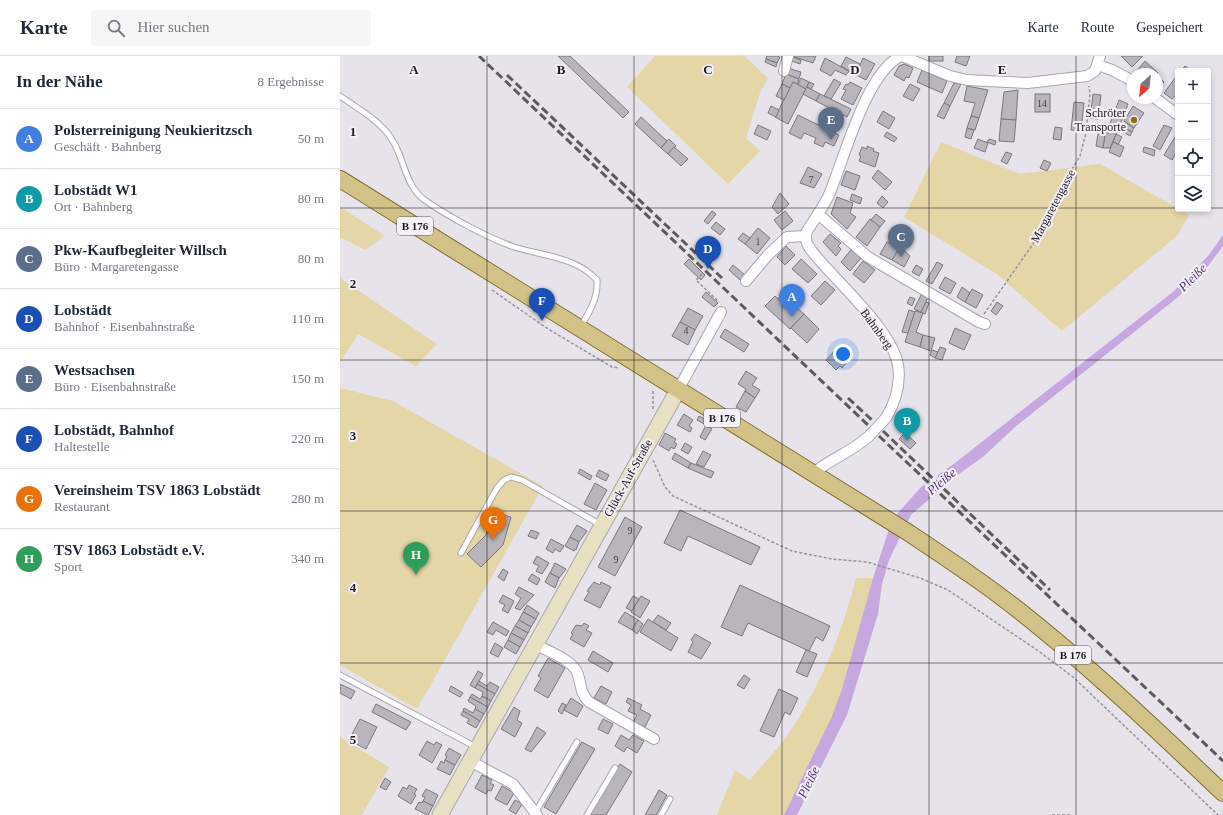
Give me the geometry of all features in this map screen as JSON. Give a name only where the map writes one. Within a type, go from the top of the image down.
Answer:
[{"type":"main road","name":"B 176","points":[[340,179],[909,533],[973,576],[1031,620],[1102,679],[1223,793]]},
{"type":"main road","name":"Glück-Auf-Straße","points":[[440,815],[678,390]]},
{"type":"street","points":[[784,71],[788,56]]},
{"type":"street","points":[[746,281],[768,255],[787,238],[805,236],[806,231],[818,214],[830,192],[858,117],[867,99],[888,64],[902,56],[950,76],[967,80],[1028,83],[1087,76],[1095,71],[1099,61],[1127,78]]},
{"type":"street","points":[[1163,104],[1175,113]]},
{"type":"street","points":[[818,214],[868,256],[982,323]]},
{"type":"street","name":"Bahnberg","points":[[805,236],[806,243],[814,255],[864,310],[892,348],[898,364],[899,381],[893,405],[886,418],[869,436],[849,452],[823,464],[812,474]]},
{"type":"street","name":"Glück-Auf-Straße","points":[[678,390],[720,307]]},
{"type":"street","points":[[535,644],[570,664],[576,671],[582,696],[589,702],[654,739]]},
{"type":"street","points":[[470,761],[513,784],[536,814]]},
{"type":"lane","points":[[340,96],[379,124],[392,138],[408,181],[415,191],[425,200],[486,235],[505,243],[576,264],[589,271],[597,280],[598,292],[580,329]]},
{"type":"lane","points":[[461,553],[497,488],[504,480],[512,477],[522,480],[601,526]]},
{"type":"lane","points":[[340,675],[477,748]]},
{"type":"lane","points":[[536,814],[577,742]]},
{"type":"lane","points":[[587,815],[615,768]]},
{"type":"lane","points":[[661,815],[670,799]]},
{"type":"path","name":"Margaretengasse","points":[[982,323],[1030,249],[1053,200],[1080,156],[1084,145],[1090,94],[1087,76]]},
{"type":"path","points":[[702,274],[696,280],[720,307]]},
{"type":"path","points":[[490,288],[565,340],[612,367],[620,368]]},
{"type":"path","points":[[652,388],[655,392],[653,410]]},
{"type":"path","points":[[643,452],[656,465],[664,487],[672,496],[792,551],[817,557],[872,563],[920,578],[948,590],[1061,668],[1218,815]]},
{"type":"path","points":[[1052,815],[1070,815]]},
{"type":"shaded area","points":[[655,56],[744,56],[768,78],[760,93],[746,138],[760,151],[728,184],[627,87]]},
{"type":"shaded area","points":[[941,142],[1020,174],[1100,164],[1175,207],[1175,212],[1184,212],[1189,215],[1178,235],[1062,331],[997,274],[904,217]]},
{"type":"shaded area","points":[[340,207],[385,236],[365,250],[340,237]]},
{"type":"shaded area","points":[[340,278],[437,344],[416,366],[358,334],[340,362]]},
{"type":"shaded area","points":[[340,388],[393,401],[543,486],[417,709],[340,665]]},
{"type":"shaded area","points":[[856,578],[873,578],[842,689],[832,716],[784,815],[717,815],[735,770],[750,780],[783,741],[804,710],[822,674],[838,636]]},
{"type":"shaded area","points":[[340,737],[389,767],[362,815],[340,815]]},
{"type":"water","name":"Pleiße","points":[[1223,235],[1223,246],[1199,278],[1178,297],[1015,427],[984,456],[956,476],[911,515],[889,560],[882,584],[878,614],[847,715],[797,815],[784,815],[832,716],[842,689],[873,578],[889,529],[898,513],[921,487],[955,463],[1174,291],[1208,256]]},
{"type":"pier","points":[[935,474],[948,486],[937,497],[922,483]]},
{"type":"building","points":[[558,56],[570,56],[629,112],[623,118]]},
{"type":"building","points":[[767,56],[780,57],[777,63],[766,59]]},
{"type":"building","points":[[791,56],[816,56],[813,63]]},
{"type":"building","points":[[929,56],[943,56],[943,61],[929,61]]},
{"type":"building","points":[[957,56],[970,56],[966,66],[955,62]]},
{"type":"building","points":[[1121,56],[1143,56],[1132,67]]},
{"type":"building","points":[[793,57],[801,60],[800,64],[792,61]]},
{"type":"building","points":[[846,57],[860,64],[856,75],[841,66]]},
{"type":"building","points":[[825,58],[856,76],[848,72],[846,75],[835,70],[831,76],[820,70]]},
{"type":"building","points":[[863,58],[875,64],[866,80],[856,75]]},
{"type":"building","points":[[766,59],[777,63],[776,67],[765,62]]},
{"type":"building","points":[[1145,61],[1153,68],[1139,68]]},
{"type":"building","points":[[904,64],[913,68],[909,78],[906,77],[904,81],[894,75],[899,66]]},
{"type":"building","points":[[788,68],[801,72],[799,79],[786,74]]},
{"type":"building","points":[[922,70],[947,81],[942,93],[917,82]]},
{"type":"building","points":[[786,74],[799,79],[797,85],[793,82],[790,88],[782,84]]},
{"type":"building","points":[[801,78],[809,82],[806,89],[798,85]]},
{"type":"building","points":[[1175,78],[1175,96],[1172,99],[1164,93]]},
{"type":"building","points":[[834,79],[841,83],[831,99],[824,96]]},
{"type":"building","points":[[793,82],[806,89],[788,124],[775,117]]},
{"type":"building","points":[[809,82],[814,84],[811,89],[807,87]]},
{"type":"building","points":[[850,82],[862,88],[853,105],[841,99],[846,90],[843,89],[846,84],[848,85]]},
{"type":"building","points":[[954,83],[961,84],[950,106],[944,103]]},
{"type":"building","points":[[782,84],[790,88],[784,100],[776,96]]},
{"type":"building","points":[[910,84],[920,89],[913,101],[903,96]]},
{"type":"building","points":[[967,86],[988,90],[979,118],[971,116],[975,103],[964,101]]},
{"type":"building","points":[[807,87],[820,94],[816,101],[803,94]]},
{"type":"building","points":[[1018,90],[1016,120],[1001,119],[1004,92]]},
{"type":"building","points":[[820,94],[851,109],[847,117],[816,101]]},
{"type":"building","points":[[1035,94],[1050,94],[1050,112],[1035,112]]},
{"type":"building","points":[[1093,94],[1101,95],[1098,119],[1090,118]]},
{"type":"building","points":[[1119,100],[1128,104],[1118,130],[1109,126]]},
{"type":"building","points":[[1074,102],[1084,103],[1081,131],[1071,130]]},
{"type":"building","points":[[944,103],[950,106],[944,119],[937,116]]},
{"type":"building","points":[[771,106],[779,110],[776,117],[768,113]]},
{"type":"building","points":[[1133,106],[1144,113],[1134,128],[1124,121]]},
{"type":"building","points":[[883,111],[895,118],[889,129],[877,122]]},
{"type":"building","points":[[798,115],[839,135],[834,146],[825,142],[823,147],[814,143],[816,138],[804,133],[801,139],[789,133]]},
{"type":"building","points":[[971,116],[979,118],[975,130],[967,128]]},
{"type":"building","points":[[641,117],[667,141],[661,148],[635,124]]},
{"type":"building","points":[[1001,119],[1016,120],[1014,142],[999,141]]},
{"type":"building","points":[[1126,123],[1134,128],[1132,132],[1124,127]]},
{"type":"building","points":[[758,125],[771,131],[767,140],[754,134]]},
{"type":"building","points":[[1164,125],[1172,128],[1160,150],[1153,146]]},
{"type":"building","points":[[1055,127],[1062,128],[1061,140],[1053,139]]},
{"type":"building","points":[[1110,127],[1118,130],[1110,148],[1103,148],[1105,133],[1109,133]]},
{"type":"building","points":[[967,128],[974,130],[971,139],[965,137]]},
{"type":"building","points":[[1124,128],[1132,132],[1130,136],[1122,131]]},
{"type":"building","points":[[887,132],[897,138],[894,142],[884,136]]},
{"type":"building","points":[[1098,134],[1105,135],[1103,148],[1096,146]]},
{"type":"building","points":[[1116,134],[1122,137],[1118,145],[1113,142]]},
{"type":"building","points":[[1175,137],[1175,155],[1172,160],[1164,155]]},
{"type":"building","points":[[669,139],[676,146],[668,154],[661,148]]},
{"type":"building","points":[[978,139],[988,143],[985,152],[974,148]]},
{"type":"building","points":[[989,139],[996,141],[995,145],[987,142]]},
{"type":"building","points":[[1113,142],[1124,147],[1120,157],[1109,152]]},
{"type":"building","points":[[867,146],[874,149],[873,151],[879,153],[875,167],[859,161],[861,156],[859,155],[862,147],[867,149]]},
{"type":"building","points":[[674,147],[688,159],[681,166],[668,154]]},
{"type":"building","points":[[1144,147],[1155,150],[1154,156],[1143,152]]},
{"type":"building","points":[[1006,152],[1012,154],[1007,164],[1001,161]]},
{"type":"building","points":[[1044,160],[1051,163],[1047,171],[1040,168]]},
{"type":"building","points":[[808,167],[822,174],[814,188],[800,183]]},
{"type":"building","points":[[878,170],[892,182],[885,190],[872,178]]},
{"type":"building","points":[[846,171],[860,176],[855,190],[841,185]]},
{"type":"building","points":[[780,193],[789,204],[778,214],[772,207]]},
{"type":"building","points":[[852,194],[862,198],[860,204],[850,200]]},
{"type":"building","points":[[882,196],[888,202],[883,208],[877,203]]},
{"type":"building","points":[[837,197],[853,203],[850,213],[856,217],[847,229],[831,214]]},
{"type":"building","points":[[712,211],[716,214],[708,224],[704,221]]},
{"type":"building","points":[[785,211],[793,221],[782,230],[774,220]]},
{"type":"building","points":[[876,214],[885,221],[880,227],[871,220]]},
{"type":"building","points":[[870,219],[880,227],[867,246],[856,237]]},
{"type":"building","points":[[716,222],[725,229],[720,235],[711,228]]},
{"type":"building","points":[[758,228],[770,238],[757,254],[745,244]]},
{"type":"building","points":[[743,233],[750,238],[745,244],[738,239]]},
{"type":"building","points":[[830,234],[841,243],[838,246],[841,249],[836,256],[823,242]]},
{"type":"building","points":[[887,242],[900,247],[892,260],[880,254]]},
{"type":"building","points":[[786,246],[795,255],[785,265],[777,257]]},
{"type":"building","points":[[900,247],[910,256],[904,267],[892,260]]},
{"type":"building","points":[[851,250],[861,258],[850,271],[841,262]]},
{"type":"building","points":[[689,259],[705,275],[701,280],[684,264]]},
{"type":"building","points":[[801,259],[817,274],[808,283],[792,269]]},
{"type":"building","points":[[863,261],[875,270],[864,283],[853,274]]},
{"type":"building","points":[[937,262],[943,265],[932,284],[926,281]]},
{"type":"building","points":[[733,265],[745,275],[740,280],[729,270]]},
{"type":"building","points":[[916,265],[923,269],[919,276],[912,272]]},
{"type":"building","points":[[945,277],[956,283],[950,294],[939,288]]},
{"type":"building","points":[[825,281],[835,290],[821,305],[811,296]]},
{"type":"building","points":[[962,287],[970,293],[965,302],[957,297]]},
{"type":"building","points":[[972,289],[983,295],[976,308],[965,302]]},
{"type":"building","points":[[706,292],[718,303],[714,307],[702,297]]},
{"type":"building","points":[[922,293],[929,296],[921,312],[914,309]]},
{"type":"building","points":[[782,294],[804,314],[790,329],[765,306],[775,296],[778,299]]},
{"type":"building","points":[[910,297],[915,299],[912,306],[907,303]]},
{"type":"building","points":[[926,302],[929,303],[925,314],[921,312]]},
{"type":"building","points":[[997,302],[1003,306],[996,315],[991,311]]},
{"type":"building","points":[[688,308],[703,316],[695,330],[680,322]]},
{"type":"building","points":[[909,310],[915,312],[908,333],[902,332]]},
{"type":"building","points":[[915,311],[923,313],[916,332],[923,335],[920,347],[905,342]]},
{"type":"building","points":[[804,314],[819,329],[807,343],[791,328]]},
{"type":"building","points":[[680,322],[695,330],[688,345],[672,336]]},
{"type":"building","points":[[955,328],[971,335],[964,350],[949,343]]},
{"type":"building","points":[[725,329],[749,344],[744,352],[720,337]]},
{"type":"building","points":[[923,335],[935,338],[931,351],[920,347]]},
{"type":"building","points":[[940,347],[946,349],[942,360],[935,358]]},
{"type":"building","points":[[837,348],[849,360],[842,368],[840,366],[836,370],[826,360]]},
{"type":"building","points":[[932,350],[938,352],[935,358],[930,355]]},
{"type":"building","points":[[746,371],[757,378],[752,385],[760,390],[755,398],[745,391],[746,389],[738,384]]},
{"type":"building","points":[[745,391],[755,398],[746,412],[736,407]]},
{"type":"building","points":[[684,414],[693,420],[689,426],[692,428],[690,432],[677,425]]},
{"type":"building","points":[[699,416],[710,422],[707,426],[712,429],[705,440],[700,437],[706,425],[697,420]]},
{"type":"building","points":[[665,433],[676,439],[674,442],[677,444],[674,449],[671,447],[669,451],[659,445]]},
{"type":"building","points":[[905,433],[916,443],[910,449],[899,439]]},
{"type":"building","points":[[685,443],[692,447],[688,454],[681,450]]},
{"type":"building","points":[[703,451],[711,455],[704,467],[696,464]]},
{"type":"building","points":[[675,453],[691,463],[688,468],[672,459]]},
{"type":"building","points":[[691,463],[714,472],[711,478],[688,468]]},
{"type":"building","points":[[580,469],[592,476],[590,480],[578,473]]},
{"type":"building","points":[[599,470],[609,475],[606,481],[596,476]]},
{"type":"building","points":[[595,483],[607,490],[596,510],[584,504]]},
{"type":"building","points":[[680,510],[760,547],[751,565],[688,536],[681,551],[664,543]]},
{"type":"building","points":[[492,512],[511,517],[503,545],[481,567],[467,554],[486,535]]},
{"type":"building","points":[[625,517],[642,527],[615,576],[598,567]]},
{"type":"building","points":[[577,525],[587,531],[579,542],[570,537]]},
{"type":"building","points":[[531,530],[539,533],[536,539],[528,536]]},
{"type":"building","points":[[570,537],[579,542],[576,550],[575,549],[574,551],[565,546]]},
{"type":"building","points":[[551,539],[564,546],[560,552],[555,549],[553,553],[546,549]]},
{"type":"building","points":[[537,556],[549,563],[542,574],[536,571],[539,566],[533,563]]},
{"type":"building","points":[[555,563],[566,569],[559,578],[550,573]]},
{"type":"building","points":[[503,569],[508,572],[504,581],[498,577]]},
{"type":"building","points":[[550,573],[559,578],[555,588],[545,582]]},
{"type":"building","points":[[532,574],[540,579],[537,585],[528,580]]},
{"type":"building","points":[[594,582],[600,585],[601,582],[611,587],[600,608],[584,600],[589,592],[587,591]]},
{"type":"building","points":[[740,585],[830,626],[823,641],[816,637],[809,651],[748,623],[742,636],[721,627]]},
{"type":"building","points":[[519,587],[534,595],[520,610],[515,608],[521,598],[515,594]]},
{"type":"building","points":[[503,595],[514,601],[508,613],[502,610],[505,605],[499,602]]},
{"type":"building","points":[[633,596],[639,599],[632,611],[626,608]]},
{"type":"building","points":[[641,596],[650,601],[640,618],[631,612]]},
{"type":"building","points":[[527,605],[539,613],[536,619],[523,612]]},
{"type":"building","points":[[523,612],[536,619],[531,627],[519,620]]},
{"type":"building","points":[[625,612],[638,620],[632,630],[618,622]]},
{"type":"building","points":[[658,615],[671,623],[666,630],[653,622]]},
{"type":"building","points":[[648,619],[678,638],[671,651],[640,632]]},
{"type":"building","points":[[519,620],[531,627],[528,633],[515,626]]},
{"type":"building","points":[[638,620],[643,624],[637,634],[632,630]]},
{"type":"building","points":[[493,622],[509,631],[506,636],[496,630],[493,635],[487,632]]},
{"type":"building","points":[[584,623],[589,626],[586,630],[592,633],[584,647],[570,639],[573,634],[571,633],[576,625],[582,626]]},
{"type":"building","points":[[515,626],[528,633],[524,640],[511,633]]},
{"type":"building","points":[[511,633],[524,640],[520,647],[508,640]]},
{"type":"building","points":[[695,634],[711,643],[701,659],[688,652],[693,642],[691,640]]},
{"type":"building","points":[[508,640],[520,647],[516,654],[504,647]]},
{"type":"building","points":[[495,643],[503,648],[498,657],[490,653]]},
{"type":"building","points":[[806,650],[817,654],[807,677],[796,672]]},
{"type":"building","points":[[593,651],[613,663],[608,672],[588,660]]},
{"type":"building","points":[[548,658],[565,668],[548,698],[534,690],[541,678],[538,676]]},
{"type":"building","points":[[478,671],[483,674],[475,688],[470,685]]},
{"type":"building","points":[[744,675],[750,679],[744,689],[737,685]]},
{"type":"building","points":[[479,681],[487,686],[490,682],[499,687],[495,694],[477,684]]},
{"type":"building","points":[[340,684],[355,691],[351,699],[340,693]]},
{"type":"building","points":[[477,684],[495,694],[491,701],[482,696],[483,692],[475,688]]},
{"type":"building","points":[[451,686],[463,693],[460,697],[449,691]]},
{"type":"building","points":[[601,686],[612,692],[606,704],[594,698]]},
{"type":"building","points":[[779,689],[798,698],[790,715],[785,712],[774,737],[760,731]]},
{"type":"building","points":[[472,694],[480,699],[482,696],[491,701],[488,707],[470,697]]},
{"type":"building","points":[[470,697],[488,707],[484,714],[475,709],[476,706],[468,701]]},
{"type":"building","points":[[571,698],[583,706],[577,717],[564,710]]},
{"type":"building","points":[[628,698],[642,705],[640,709],[651,715],[645,727],[633,722],[637,715],[628,711],[631,705],[626,702]]},
{"type":"building","points":[[562,703],[566,705],[562,714],[558,711]]},
{"type":"building","points":[[376,704],[411,722],[406,730],[372,712]]},
{"type":"building","points":[[514,707],[520,711],[517,720],[522,723],[515,737],[501,729]]},
{"type":"building","points":[[464,708],[473,713],[475,709],[484,714],[480,721],[463,711]]},
{"type":"building","points":[[463,711],[480,721],[476,728],[467,723],[469,719],[461,715]]},
{"type":"building","points":[[360,719],[377,727],[366,749],[349,740]]},
{"type":"building","points":[[603,719],[613,724],[608,734],[598,729]]},
{"type":"building","points":[[537,727],[546,733],[531,752],[525,749]]},
{"type":"building","points":[[621,735],[629,740],[633,735],[644,741],[637,753],[627,747],[624,752],[615,746]]},
{"type":"building","points":[[427,741],[434,745],[436,742],[442,745],[432,763],[419,755]]},
{"type":"building","points":[[582,742],[595,749],[556,814],[544,807]]},
{"type":"building","points":[[449,748],[461,755],[455,765],[445,760],[447,756],[445,755]]},
{"type":"building","points":[[445,760],[455,765],[450,775],[437,769],[441,761],[444,763]]},
{"type":"building","points":[[620,764],[632,772],[606,815],[590,815]]},
{"type":"building","points":[[482,775],[492,780],[490,783],[494,785],[491,791],[488,790],[486,794],[475,788]]},
{"type":"building","points":[[385,778],[391,782],[386,790],[380,787]]},
{"type":"building","points":[[409,785],[417,789],[414,794],[416,795],[411,804],[398,796],[403,787],[407,789]]},
{"type":"building","points":[[502,786],[514,793],[507,805],[495,799]]},
{"type":"building","points":[[426,789],[438,795],[433,806],[423,801],[425,797],[422,796]]},
{"type":"building","points":[[659,790],[667,795],[656,815],[645,815]]},
{"type":"building","points":[[515,800],[522,804],[516,814],[509,810]]},
{"type":"building","points":[[423,801],[433,806],[428,815],[415,809],[419,802],[422,803]]},
{"type":"railway","points":[[479,56],[869,426]]},
{"type":"railway","points":[[507,75],[722,278]]},
{"type":"railway","points":[[848,398],[873,421]]},
{"type":"railway","points":[[883,431],[1050,590]]},
{"type":"railway","points":[[879,436],[1223,761]]},
{"type":"place","name":"Schröter Transporte","points":[[1134,120]]},
{"type":"place","name":"Westsachsen","points":[[831,140]]},
{"type":"place","name":"Pkw-Kaufbegleiter Willsch","points":[[901,257]]},
{"type":"place","name":"Lobstädt","points":[[708,269]]},
{"type":"place","name":"Polsterreinigung Neukieritzsch","points":[[792,317]]},
{"type":"place","name":"Lobstädt, Bahnhof","points":[[542,321]]},
{"type":"place","name":"Lobstädt W1","points":[[907,441]]},
{"type":"place","name":"Vereinsheim TSV 1863 Lobstädt","points":[[493,540]]},
{"type":"place","name":"TSV 1863 Lobstädt e.V.","points":[[416,575]]}]
